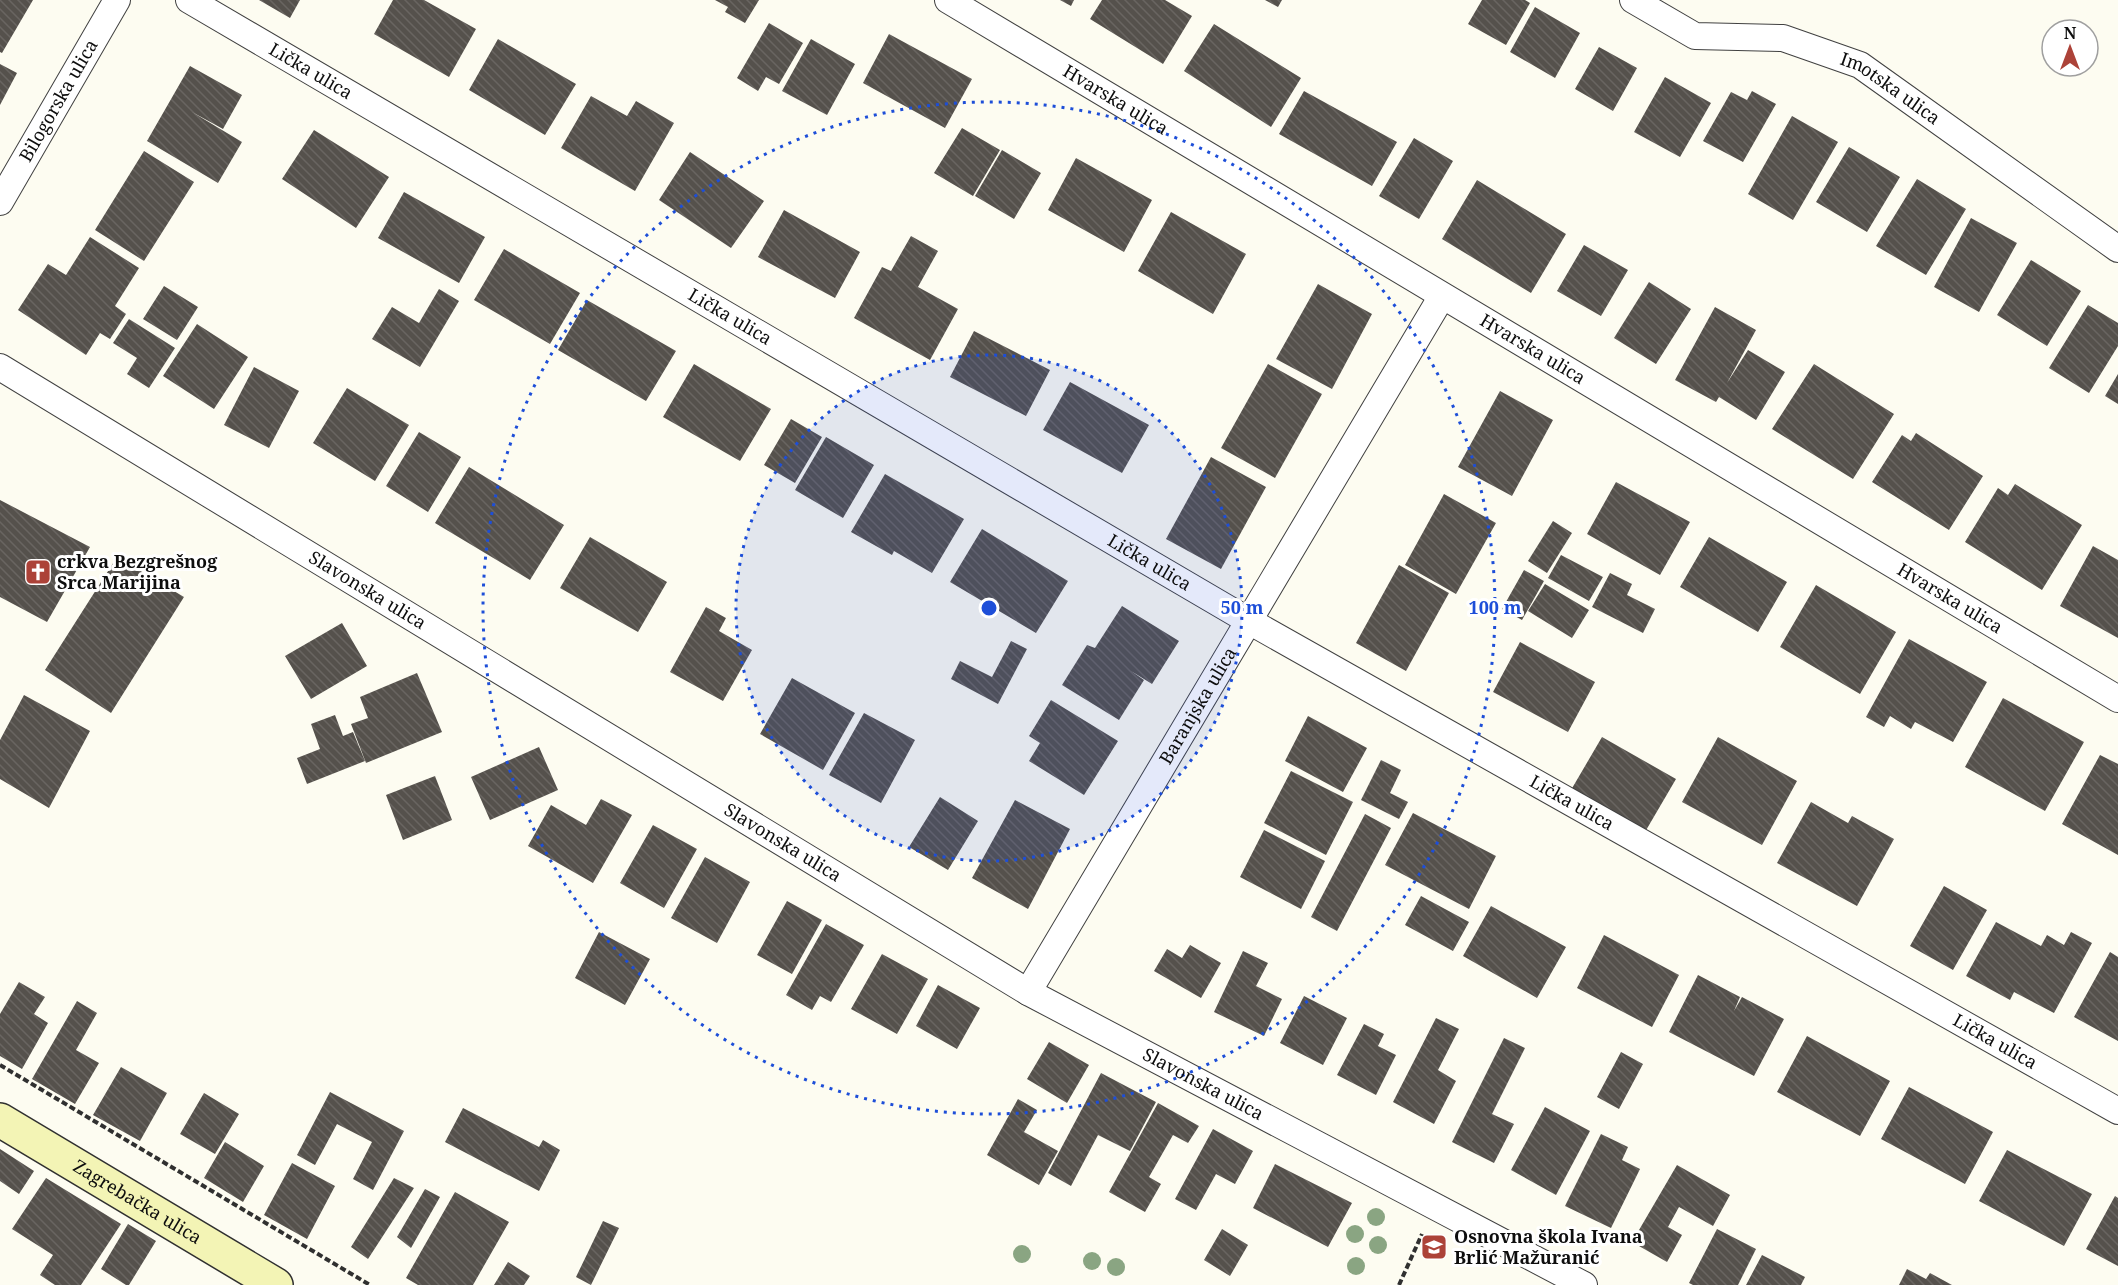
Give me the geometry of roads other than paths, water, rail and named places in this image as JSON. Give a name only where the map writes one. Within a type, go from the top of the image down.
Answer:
[{"type":"main road","name":"Zagrebačka ulica","points":[[0,1120],[276,1285]]},
{"type":"street","name":"Bilogorska ulica","points":[[0,202],[117,0]]},
{"type":"street","name":"Lička ulica","points":[[189,0],[1249,621],[2118,1111]]},
{"type":"street","name":"Hvarska ulica","points":[[948,0],[2118,699]]},
{"type":"street","name":"Imotska ulica","points":[[1633,0],[1695,36],[1783,38],[1860,65],[2118,249]]},
{"type":"street","name":"Baranjska ulica","points":[[1028,992],[1442,296]]},
{"type":"street","name":"Slavonska ulica","points":[[0,367],[1028,992],[1584,1285]]},
{"type":"place","name":"crkva Bezgrešnog Srca Marijina","points":[[38,572]]},
{"type":"place","name":"Osnovna škola Ivana Brlić Mažuranić","points":[[1434,1247]]}]
